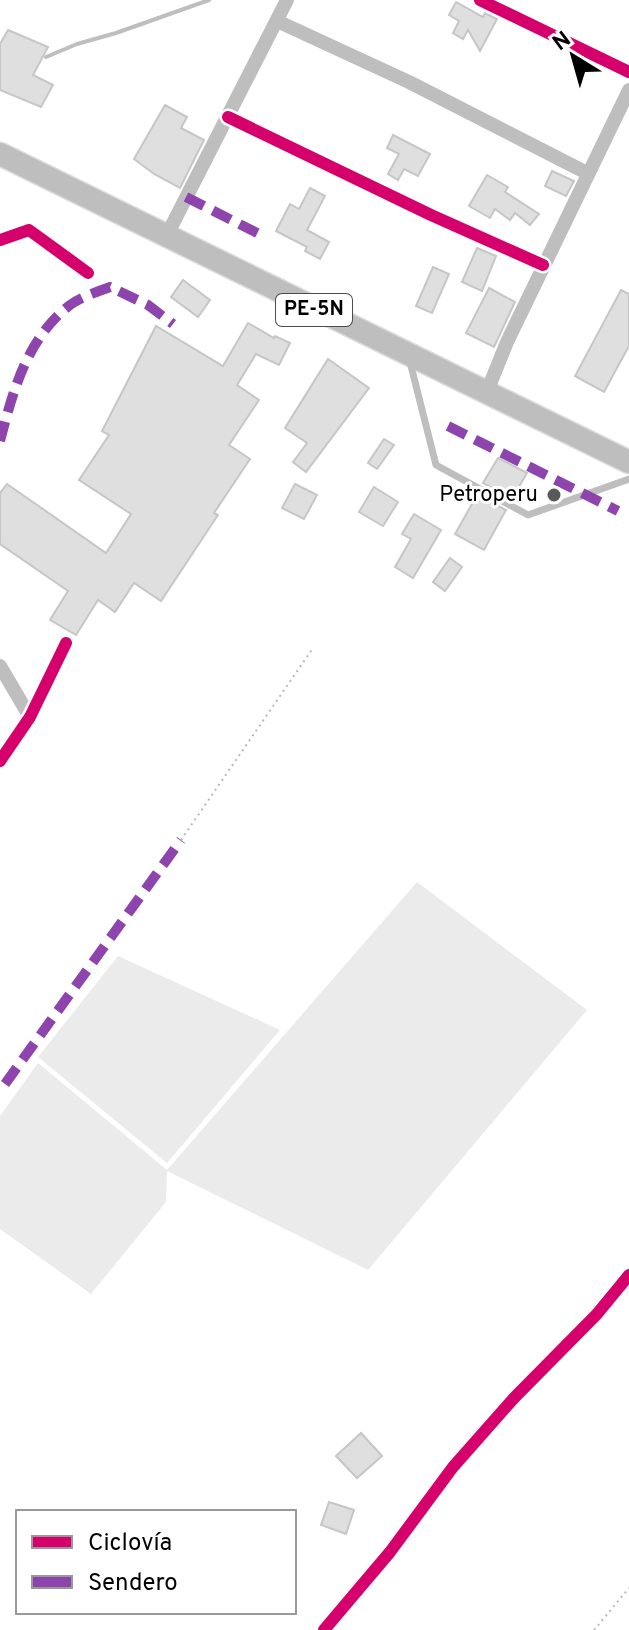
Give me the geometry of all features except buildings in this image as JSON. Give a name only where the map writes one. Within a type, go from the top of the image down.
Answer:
[{"type":"highway","name":"PE-5N","points":[[0,154],[629,462]]},
{"type":"street","points":[[166,237],[287,0]]},
{"type":"street","points":[[480,0],[629,72]]},
{"type":"street","points":[[277,21],[409,82],[587,173]]},
{"type":"street","points":[[486,394],[543,265],[629,90]]},
{"type":"street","points":[[228,117],[543,265]]},
{"type":"street","points":[[0,240],[29,230],[88,273]]},
{"type":"street","points":[[0,761],[30,717],[66,643]]},
{"type":"street","points":[[0,666],[30,717]]},
{"type":"street","points":[[324,1630],[390,1552],[453,1467],[514,1398],[597,1314],[629,1275]]},
{"type":"lane","points":[[408,356],[436,465],[528,515],[629,479]]},
{"type":"path","points":[[181,840],[313,648]]},
{"type":"path","points":[[594,1630],[629,1588]]},
{"type":"shaded area","points":[[417,882],[587,1010],[368,1270],[167,1171],[166,1202],[91,1294],[0,1229],[0,1116],[38,1063],[167,1170]]},
{"type":"shaded area","points":[[118,956],[280,1030],[167,1163],[38,1057]]},
{"type":"waterway","points":[[46,57],[209,0]]},
{"type":"marked path","points":[[186,197],[265,237]]},
{"type":"marked path","points":[[0,441],[10,403],[32,349],[55,318],[70,305],[110,287],[148,305],[173,324]]},
{"type":"marked path","points":[[448,426],[618,511]]},
{"type":"marked path","points":[[5,1084],[181,840]]},
{"type":"cycle path","points":[[480,0],[629,72]]},
{"type":"cycle path","points":[[228,117],[543,265]]},
{"type":"cycle path","points":[[0,240],[29,230],[88,273]]},
{"type":"cycle path","points":[[0,761],[30,717],[66,643]]},
{"type":"cycle path","points":[[324,1630],[390,1552],[453,1467],[514,1398],[597,1314],[629,1275]]},
{"type":"place","name":"Petroperu","points":[[554,495]]}]
